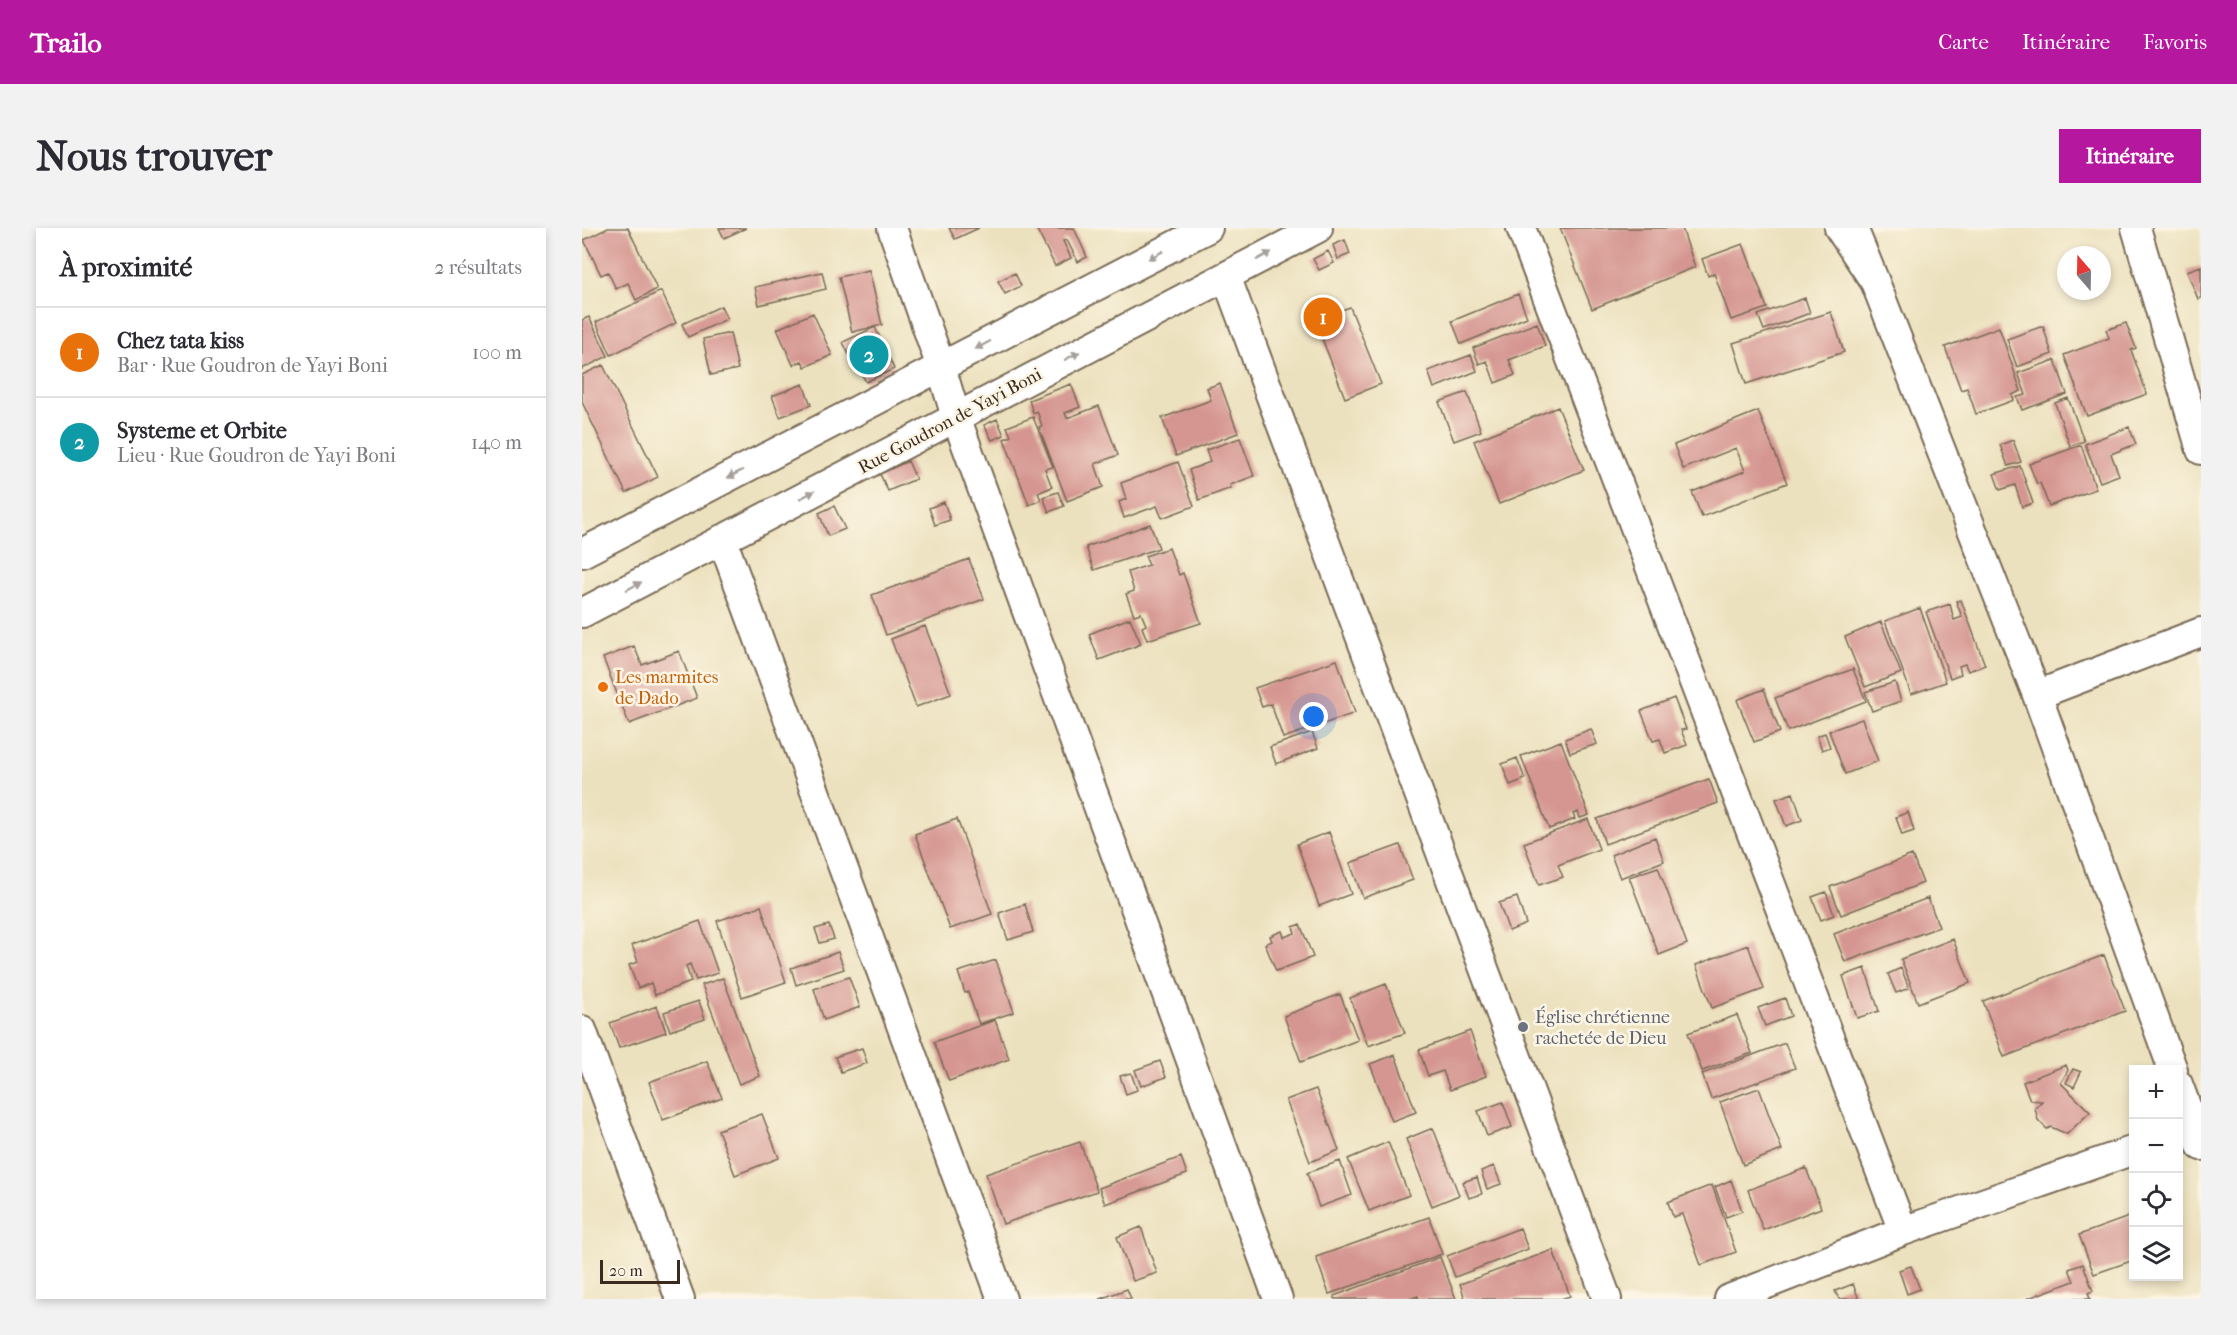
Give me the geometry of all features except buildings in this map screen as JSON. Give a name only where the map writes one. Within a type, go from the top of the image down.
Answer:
[{"type":"street","points":[[892,228],[941,367],[956,417],[1278,1299]]},
{"type":"street","points":[[582,553],[1208,228]]},
{"type":"street","name":"Rue Goudron de Yayi Boni","points":[[582,613],[1317,228]]},
{"type":"street","points":[[1521,228],[1903,1231]]},
{"type":"street","points":[[1839,228],[1875,282]]},
{"type":"street","points":[[1853,228],[2037,695],[2171,1065]]},
{"type":"street","points":[[2136,228],[2201,450]]},
{"type":"street","points":[[1226,276],[1607,1299]]},
{"type":"street","points":[[722,539],[1002,1299]]},
{"type":"street","points":[[2037,695],[2201,632]]},
{"type":"street","points":[[582,1030],[680,1299]]},
{"type":"street","points":[[2183,1100],[2194,1134]]},
{"type":"street","points":[[1729,1299],[1903,1231],[2129,1151]]},
{"type":"place","name":"Chez tata kiss","points":[[1323,317]]},
{"type":"place","name":"Systeme et Orbite","points":[[869,355]]},
{"type":"place","name":"Les marmites de Dado","points":[[603,687]]},
{"type":"place","name":"Église chrétienne rachetée de Dieu","points":[[1523,1027]]}]
